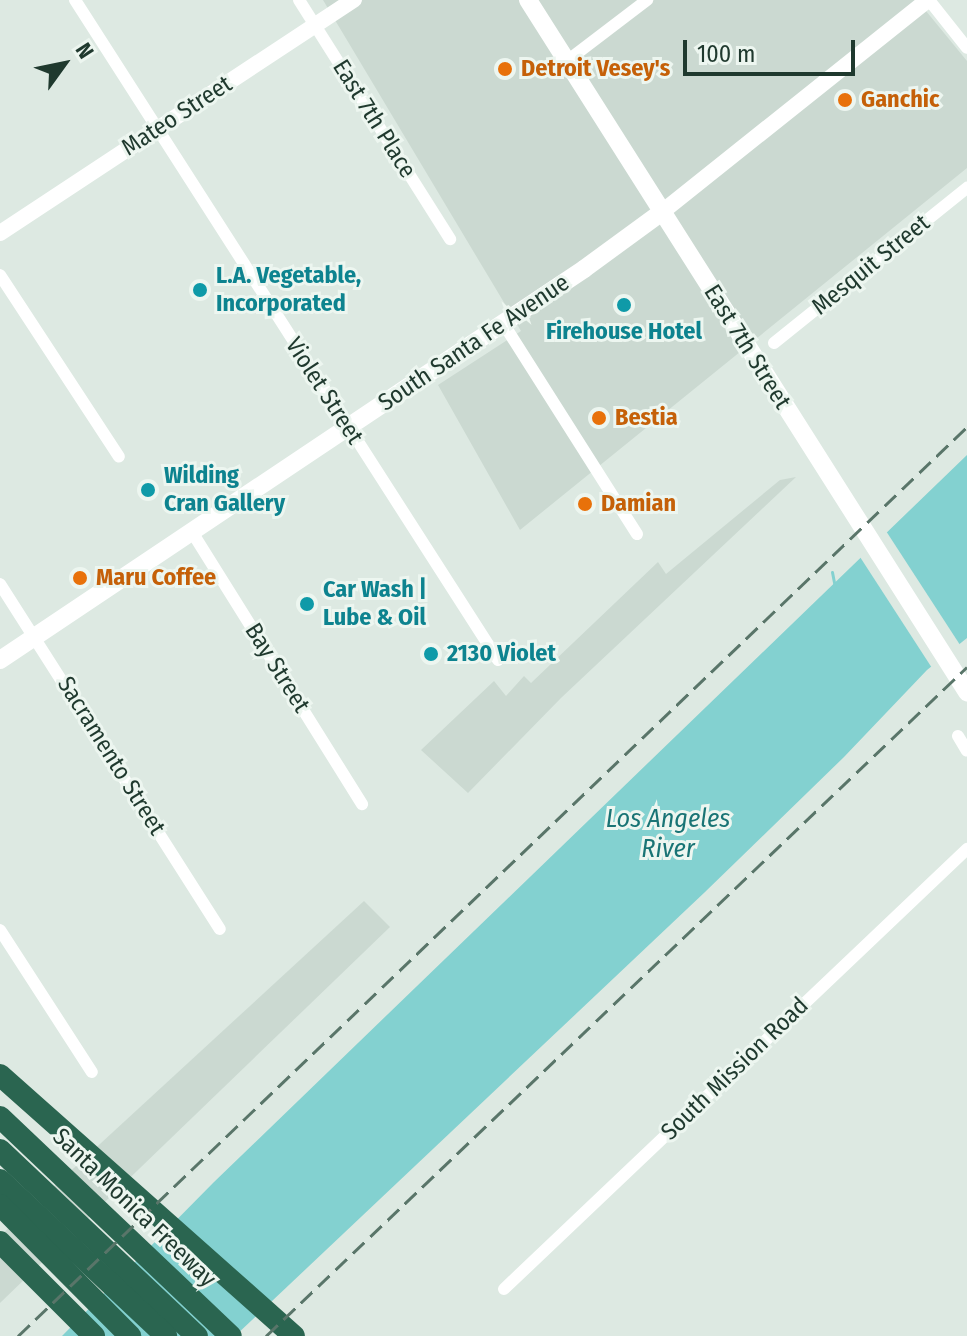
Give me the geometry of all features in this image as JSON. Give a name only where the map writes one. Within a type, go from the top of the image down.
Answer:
[{"type":"highway","points":[[0,1075],[294,1336]]},
{"type":"highway","name":"Santa Monica Freeway","points":[[0,1117],[231,1336]]},
{"type":"highway","points":[[0,1150],[197,1336]]},
{"type":"highway","points":[[102,1166],[274,1336]]},
{"type":"highway","points":[[0,1180],[166,1336]]},
{"type":"highway","points":[[0,1205],[130,1336]]},
{"type":"highway","points":[[0,1242],[94,1336]]},
{"type":"main road","name":"East 7th Street","points":[[528,0],[967,692]]},
{"type":"main road","name":"South Santa Fe Avenue","points":[[0,660],[503,323],[662,212]]},
{"type":"street","name":"Violet Street","points":[[75,0],[498,660]]},
{"type":"street","name":"East 7th Place","points":[[299,0],[450,239]]},
{"type":"street","name":"Mateo Street","points":[[0,233],[354,0]]},
{"type":"street","points":[[567,61],[647,0]]},
{"type":"street","points":[[928,0],[967,48]]},
{"type":"street","name":"South Santa Fe Avenue","points":[[662,212],[928,0]]},
{"type":"street","name":"Mesquit Street","points":[[774,343],[967,188]]},
{"type":"street","points":[[0,275],[119,457]]},
{"type":"street","points":[[503,323],[637,534]]},
{"type":"street","name":"Bay Street","points":[[192,532],[362,804]]},
{"type":"street","name":"Sacramento Street","points":[[0,584],[220,929]]},
{"type":"street","points":[[958,736],[967,751]]},
{"type":"street","name":"South Mission Road","points":[[504,1289],[967,849]]},
{"type":"street","points":[[0,930],[92,1072]]},
{"type":"shaded area","points":[[323,0],[917,0],[967,61],[967,168],[520,530],[438,385],[521,331]]},
{"type":"shaded area","points":[[796,477],[561,698],[468,793],[421,750],[494,681],[506,696],[524,676],[531,683],[658,562],[666,574],[780,480]]},
{"type":"shaded area","points":[[364,901],[390,927],[0,1303],[0,1236]]},
{"type":"water","name":"Los Angeles River","points":[[967,455],[967,638],[927,670],[844,757],[705,892],[235,1336],[62,1336],[214,1182]]},
{"type":"pier","points":[[886,531],[962,648],[932,667],[856,551]]},
{"type":"waterway","points":[[832,572],[835,588]]},
{"type":"railway","points":[[18,1336],[967,427]]},
{"type":"railway","points":[[266,1336],[967,667]]},
{"type":"place","name":"Detroit Vesey's","points":[[505,69]]},
{"type":"place","name":"Ganchic","points":[[845,100]]},
{"type":"place","name":"L.A. Vegetable, Incorporated","points":[[200,290]]},
{"type":"place","name":"Firehouse Hotel","points":[[624,305]]},
{"type":"place","name":"Bestia","points":[[599,418]]},
{"type":"place","name":"Wilding Cran Gallery","points":[[148,490]]},
{"type":"place","name":"Damian","points":[[585,504]]},
{"type":"place","name":"Maru Coffee","points":[[80,578]]},
{"type":"place","name":"Car Wash | Lube & Oil","points":[[307,604]]},
{"type":"place","name":"2130 Violet","points":[[431,654]]}]
